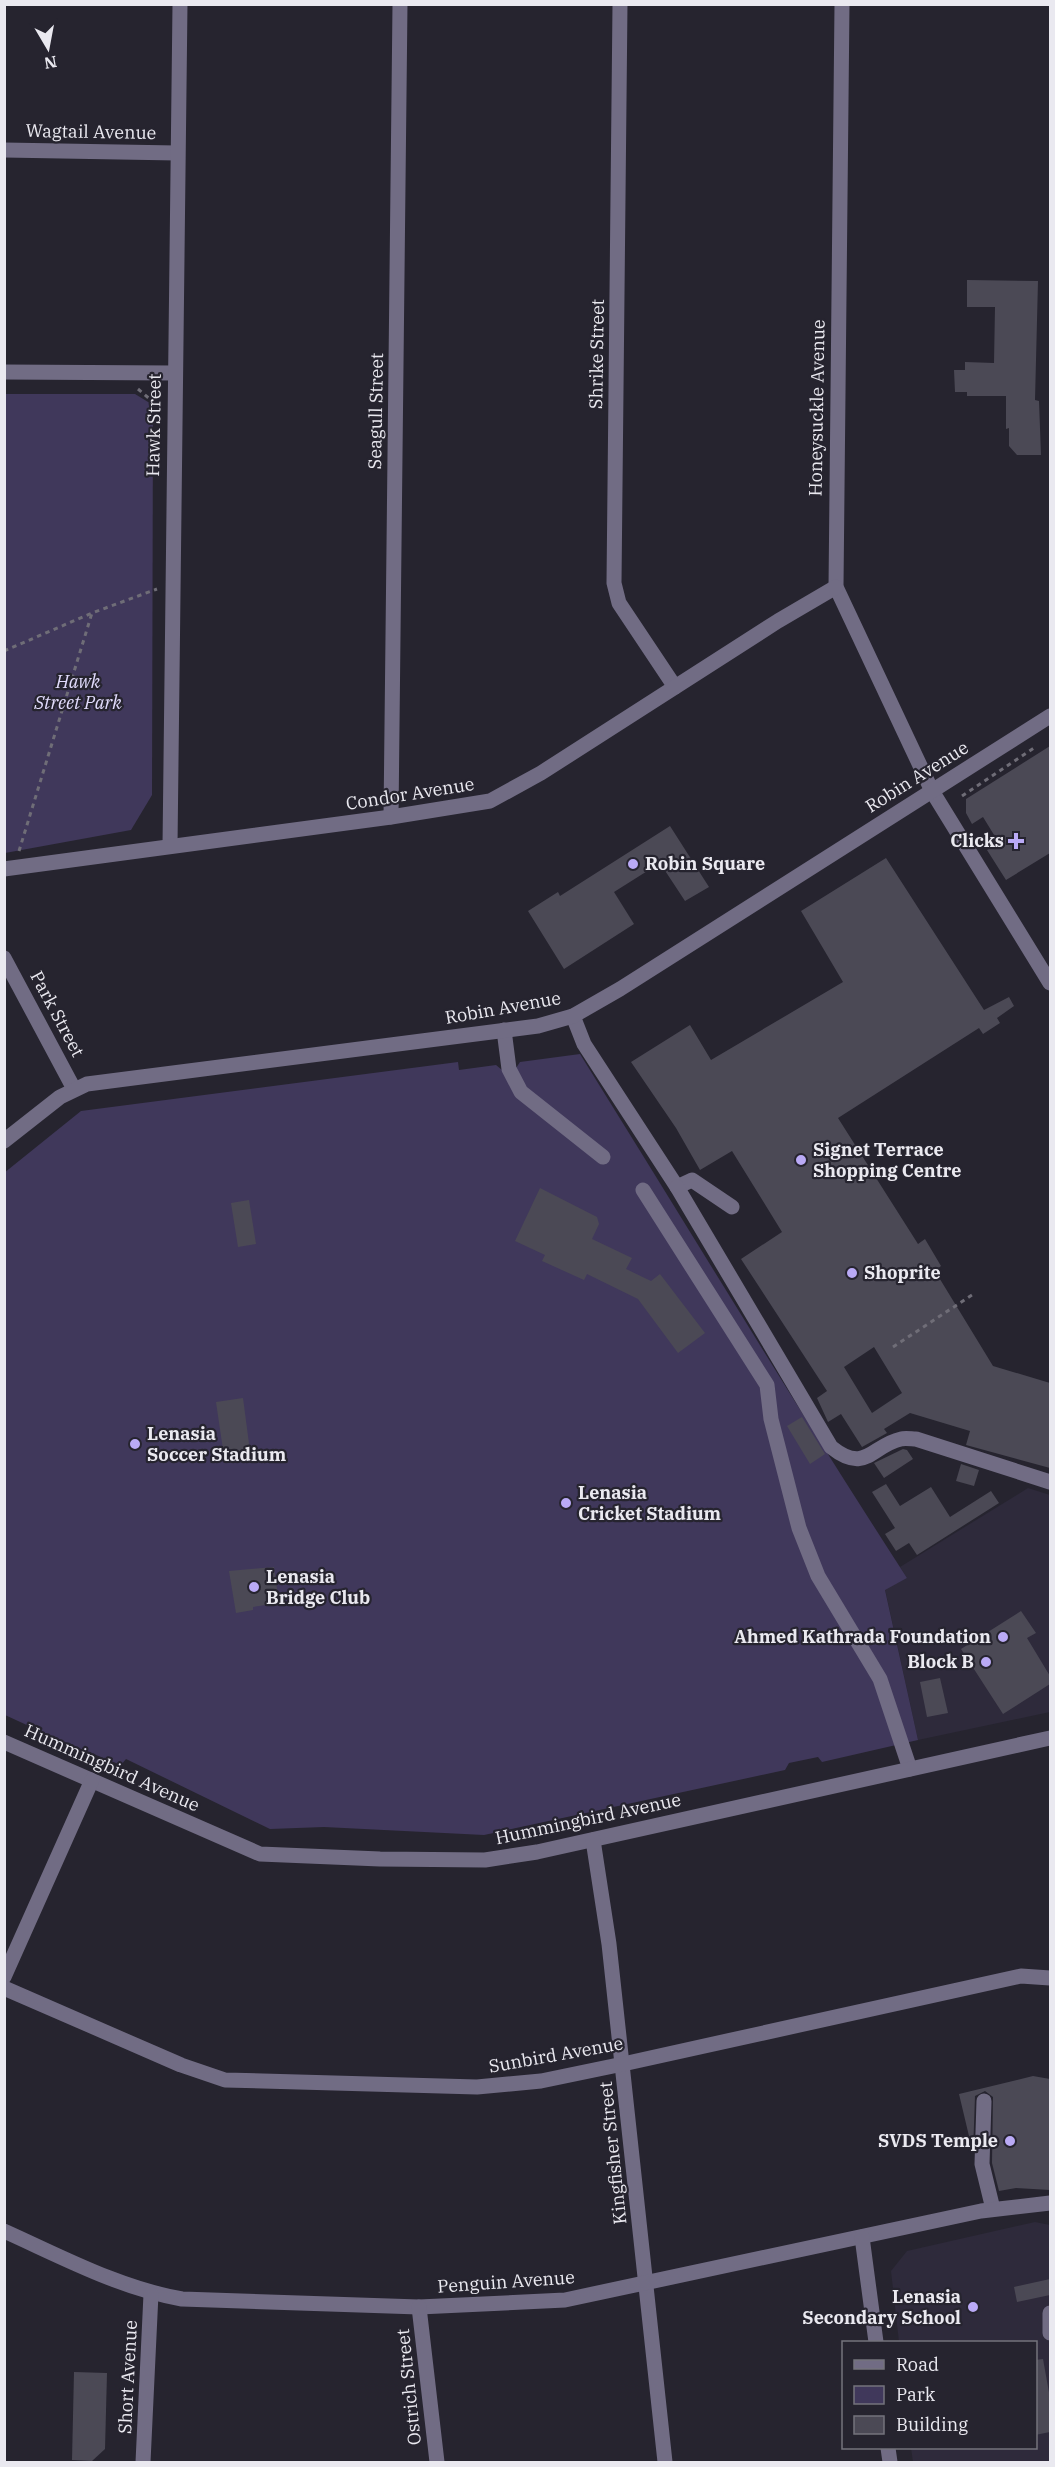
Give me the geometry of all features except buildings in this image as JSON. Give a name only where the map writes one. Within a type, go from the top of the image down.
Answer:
[{"type":"street","name":"Hawk Street","points":[[170,846],[180,4]]},
{"type":"street","name":"Seagull Street","points":[[391,817],[400,4]]},
{"type":"street","name":"Shrike Street","points":[[620,4],[614,583],[619,603],[675,687]]},
{"type":"street","name":"Honeysuckle Avenue","points":[[842,4],[836,587],[932,791],[1050,983]]},
{"type":"street","name":"Wagtail Avenue","points":[[4,150],[177,153]]},
{"type":"street","points":[[4,372],[174,373]]},
{"type":"street","name":"Condor Avenue","points":[[4,869],[391,817],[490,801],[541,772],[836,587]]},
{"type":"street","name":"Robin Avenue","points":[[4,1141],[60,1097],[74,1089],[101,1082],[504,1030],[552,1023],[573,1016],[1050,716]]},
{"type":"street","name":"Park Street","points":[[4,958],[74,1089]]},
{"type":"street","points":[[573,1016],[584,1044],[677,1188],[831,1447],[842,1455],[856,1459],[870,1456],[901,1439],[916,1439],[1050,1482]]},
{"type":"street","points":[[504,1030],[509,1069],[521,1092],[603,1157]]},
{"type":"street","points":[[677,1188],[692,1180],[732,1207]]},
{"type":"street","points":[[643,1190],[767,1385],[771,1419],[799,1528],[818,1576],[880,1679],[910,1769]]},
{"type":"street","name":"Hummingbird Avenue","points":[[4,1742],[260,1854],[485,1860],[593,1840],[1050,1738]]},
{"type":"street","points":[[4,1977],[92,1780]]},
{"type":"street","name":"Kingfisher Street","points":[[593,1840],[609,1944],[665,2463]]},
{"type":"street","name":"Sunbird Avenue","points":[[4,1988],[181,2065],[225,2080],[477,2088],[541,2081],[1021,1976],[1050,1978]]},
{"type":"street","points":[[984,2101],[981,2156],[993,2209]]},
{"type":"street","name":"Penguin Avenue","points":[[4,2231],[151,2294],[182,2299],[419,2307],[513,2305],[565,2300],[647,2284],[993,2209],[1050,2204]]},
{"type":"street","points":[[862,2237],[876,2341]]},
{"type":"street","name":"Short Avenue","points":[[143,2463],[151,2294]]},
{"type":"street","name":"Ostrich Street","points":[[419,2307],[437,2463]]},
{"type":"street","points":[[1050,2313],[1050,2333]]},
{"type":"path","points":[[127,388],[137,389],[158,406],[158,418]]},
{"type":"path","points":[[4,651],[92,612],[158,589],[158,578]]},
{"type":"path","points":[[19,851],[92,612]]},
{"type":"path","points":[[962,796],[1041,744]]},
{"type":"path","points":[[893,1347],[975,1293]]},
{"type":"shaded area","points":[[1028,1488],[1050,1495],[1050,1712],[918,1740],[885,1589],[907,1578],[900,1567]]},
{"type":"shaded area","name":"Lenasia Secondary School","points":[[1035,2222],[1050,2225],[1050,2462],[913,2462],[911,2449],[1037,2449],[1037,2341],[899,2341],[891,2271],[907,2251]]},
{"type":"green space","name":"Hawk Street Park","points":[[5,394],[135,394],[153,405],[152,795],[131,830],[5,853]]},
{"type":"green space","name":"Lenasia Cricket Stadium","points":[[580,1054],[907,1578],[885,1590],[918,1740],[822,1762],[818,1757],[789,1763],[785,1770],[484,1835],[324,1827],[270,1829],[126,1759],[121,1765],[5,1715],[4,1173],[81,1111],[458,1062],[459,1070],[496,1065],[502,1070],[516,1068],[520,1062]]},
{"type":"place","name":"Clicks","points":[[1016,841]]},
{"type":"place","name":"Robin Square","points":[[633,864]]},
{"type":"place","name":"Signet Terrace Shopping Centre","points":[[801,1160]]},
{"type":"place","name":"Shoprite","points":[[852,1273]]},
{"type":"place","name":"Lenasia Soccer Stadium","points":[[135,1444]]},
{"type":"place","name":"Lenasia Cricket Stadium","points":[[566,1503]]},
{"type":"place","name":"Lenasia Bridge Club","points":[[254,1587]]},
{"type":"place","name":"Ahmed Kathrada Foundation","points":[[1003,1637]]},
{"type":"place","name":"Block B","points":[[986,1662]]},
{"type":"place","name":"SVDS Temple","points":[[1010,2141]]},
{"type":"place","name":"Lenasia Secondary School","points":[[973,2307]]}]
